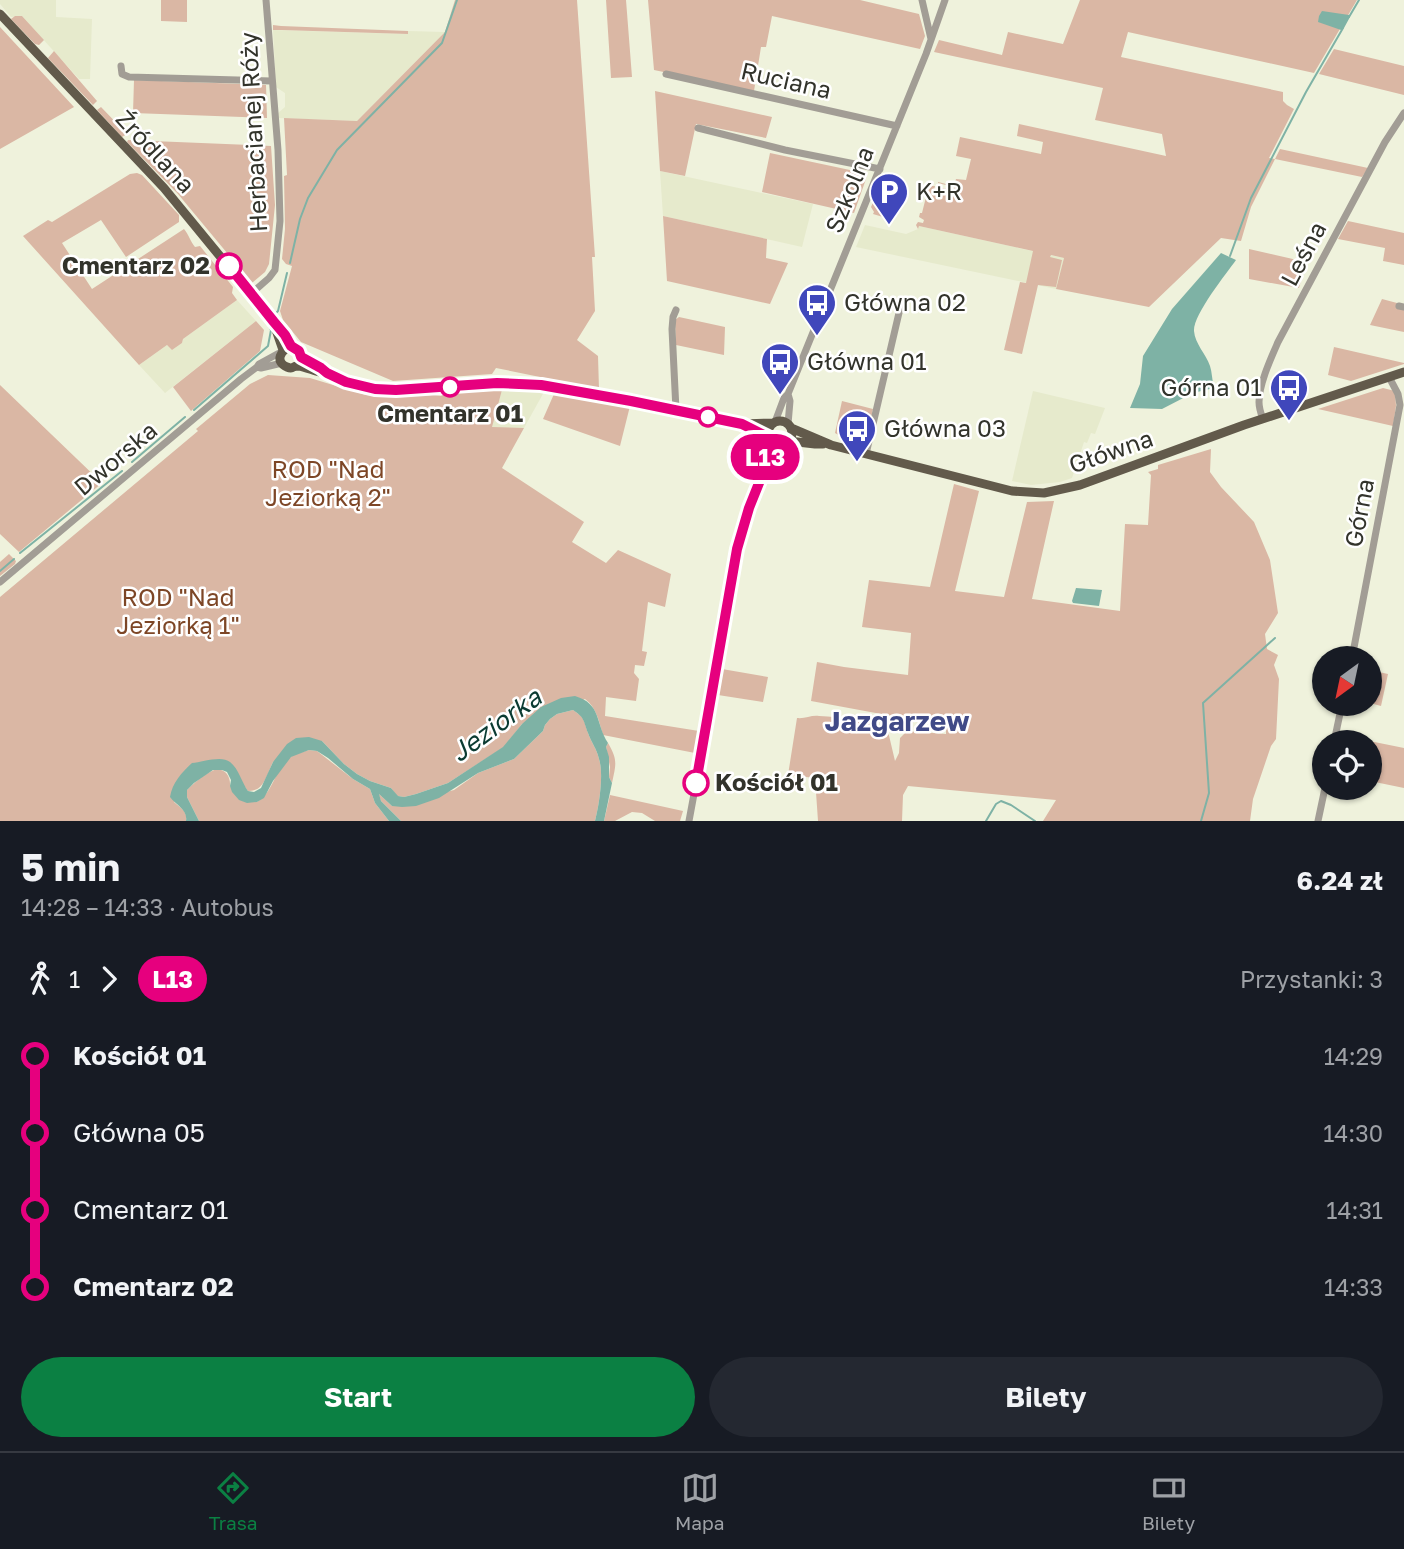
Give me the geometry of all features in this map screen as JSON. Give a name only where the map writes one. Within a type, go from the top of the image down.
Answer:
[{"type":"main road","name":"Źródlana","points":[[0,14],[164,188],[285,335],[285,349]]},
{"type":"main road","points":[[285,349],[299,351],[299,361],[289,368],[280,359],[285,349]]},
{"type":"main road","points":[[299,361],[354,384],[375,389],[497,383],[541,385],[742,424],[782,421],[790,426],[792,434],[786,443],[776,445],[769,438],[742,424]]},
{"type":"main road","name":"Główna","points":[[790,426],[824,443],[1012,491],[1044,493],[1080,485],[1404,372]]},
{"type":"main road","points":[[769,438],[768,429],[774,423]]},
{"type":"main road","name":"Główna","points":[[786,443],[824,443]]},
{"type":"street","name":"Herbacianej Róży","points":[[252,293],[275,270],[280,221],[278,150],[266,0]]},
{"type":"street","points":[[922,0],[931,40]]},
{"type":"street","name":"Szkolna","points":[[774,423],[880,169],[945,0]]},
{"type":"street","points":[[121,66],[122,74],[129,78],[271,81]]},
{"type":"street","name":"Ruciana","points":[[666,74],[897,126]]},
{"type":"street","name":"Leśna","points":[[1263,419],[1259,406],[1260,396],[1278,342],[1385,142],[1404,113]]},
{"type":"street","points":[[698,128],[785,150],[880,169]]},
{"type":"street","points":[[866,454],[902,300]]},
{"type":"street","points":[[676,310],[672,328],[677,410]]},
{"type":"street","name":"Dworska","points":[[0,582],[260,363],[285,349]]},
{"type":"street","name":"Dworska","points":[[257,367],[282,363]]},
{"type":"street","name":"Górna","points":[[1354,646],[1400,405],[1398,394],[1389,377]]},
{"type":"street","name":"Szkolna","points":[[788,394],[790,426]]},
{"type":"street","points":[[761,478],[769,438]]},
{"type":"street","points":[[689,821],[737,549],[761,478],[776,452],[786,443]]},
{"type":"street","points":[[1318,821],[1322,800]]},
{"type":"shaded area","points":[[0,0],[56,0],[56,17],[92,19],[90,79],[79,79],[22,16],[11,17],[0,4]]},
{"type":"shaded area","points":[[273,30],[407,34],[408,31],[445,32],[357,121],[278,118],[278,113],[285,107],[285,93],[276,87]]},
{"type":"shaded area","points":[[660,171],[813,204],[802,247],[663,216]]},
{"type":"shaded area","points":[[865,225],[906,234],[919,226],[1064,258],[1056,289],[856,247]]},
{"type":"shaded area","points":[[237,300],[256,321],[165,393],[139,365],[167,345],[172,350]]},
{"type":"shaded area","points":[[502,390],[544,392],[524,428],[491,428]]},
{"type":"shaded area","points":[[1033,391],[1105,408],[1095,434],[1091,433],[1087,443],[1084,442],[1072,478],[1031,485],[1012,481]]},
{"type":"green space","points":[[161,0],[187,0],[187,22],[161,21]]},
{"type":"green space","points":[[455,0],[577,0],[595,257],[592,257],[595,311],[577,340],[598,356],[599,389],[496,368],[492,374],[393,381],[301,342],[283,320],[280,311],[292,266],[282,259],[285,229],[284,176],[287,175],[284,118],[357,121],[445,32]]},
{"type":"green space","points":[[606,0],[626,0],[632,77],[611,78]]},
{"type":"green space","points":[[648,0],[860,0],[919,14],[925,36],[920,49],[772,16],[766,47],[761,47],[754,91],[654,70]]},
{"type":"green space","points":[[1080,0],[1357,0],[1314,73],[1128,32],[1121,57],[1283,92],[1283,101],[1294,109],[1269,158],[1275,159],[1251,207],[1241,241],[1221,238],[1149,307],[1056,289],[1064,258],[1051,255],[1050,257],[1062,260],[1056,287],[1038,285],[1022,354],[1004,350],[1020,282],[1026,283],[1033,251],[919,226],[918,229],[918,222],[923,223],[924,220],[919,217],[928,189],[926,186],[935,186],[934,190],[937,187],[954,190],[954,187],[938,182],[954,186],[956,179],[966,180],[971,159],[956,156],[960,137],[1041,154],[1043,142],[1017,136],[1019,124],[1166,156],[1162,134],[1095,120],[1103,88],[934,52],[939,40],[1002,55],[1008,32],[1063,44]]},
{"type":"green space","points":[[22,16],[44,40],[39,45],[11,19]]},
{"type":"green space","points":[[273,25],[408,31],[408,34],[273,30]]},
{"type":"green space","points":[[0,27],[74,107],[0,149]]},
{"type":"green space","points":[[1334,49],[1404,66],[1404,95],[1319,74]]},
{"type":"green space","points":[[54,51],[97,101],[93,105],[48,58]]},
{"type":"green space","points":[[134,80],[266,85],[267,118],[133,113]]},
{"type":"green space","points":[[655,91],[772,117],[766,138],[696,124],[685,176],[660,171]]},
{"type":"green space","points":[[101,107],[127,134],[122,137],[97,110]]},
{"type":"green space","points":[[128,140],[271,146],[275,205],[269,264],[265,272],[252,283],[178,194]]},
{"type":"green space","points":[[1280,149],[1368,168],[1362,177],[1275,159]]},
{"type":"green space","points":[[770,153],[864,173],[866,179],[854,213],[762,192]]},
{"type":"green space","points":[[130,174],[142,175],[179,215],[179,222],[126,257],[101,220],[62,243],[92,289],[184,229],[195,247],[200,246],[233,287],[232,293],[237,300],[172,350],[167,345],[139,365],[23,236],[48,220],[52,222]]},
{"type":"green space","points":[[894,181],[893,186],[888,186],[887,190],[892,193],[886,195],[882,212],[886,215],[883,217],[873,214],[871,207],[880,187]]},
{"type":"green space","points":[[663,216],[767,239],[766,258],[788,263],[770,304],[667,281]]},
{"type":"green space","points":[[1348,221],[1404,233],[1404,265],[1383,261],[1385,248],[1338,239]]},
{"type":"green space","points":[[1249,249],[1306,262],[1299,288],[1249,279]]},
{"type":"green space","points":[[1382,299],[1397,303],[1396,308],[1404,310],[1404,332],[1370,325]]},
{"type":"green space","points":[[679,317],[725,327],[724,355],[676,345],[675,320]]},
{"type":"green space","points":[[256,321],[264,330],[260,351],[191,411],[173,387]]},
{"type":"green space","points":[[1334,347],[1404,364],[1351,381],[1328,375]]},
{"type":"green space","points":[[268,375],[310,378],[366,395],[380,396],[441,396],[447,393],[502,390],[492,427],[524,428],[502,468],[584,522],[572,542],[606,563],[618,550],[671,574],[665,607],[648,602],[642,651],[647,652],[644,666],[635,665],[634,673],[639,679],[636,701],[606,697],[605,716],[699,731],[695,753],[603,735],[595,711],[585,699],[522,724],[504,747],[448,783],[404,797],[397,796],[391,788],[357,774],[322,741],[273,762],[264,781],[253,791],[248,791],[232,765],[221,760],[212,760],[174,802],[185,813],[186,821],[0,821],[0,597],[250,384]]},
{"type":"green space","points":[[0,385],[102,483],[19,552],[0,534]]},
{"type":"green space","points":[[1383,388],[1395,391],[1393,426],[1318,409]]},
{"type":"green space","points":[[554,394],[630,406],[620,446],[543,419]]},
{"type":"green space","points":[[842,401],[873,409],[865,444],[847,440],[835,433]]},
{"type":"green space","points":[[1211,449],[1210,472],[1254,522],[1270,560],[1278,613],[1265,634],[1267,649],[1278,655],[1274,665],[1279,679],[1276,739],[1271,746],[1253,799],[1250,821],[1043,821],[1056,800],[908,786],[903,795],[902,821],[818,821],[815,778],[788,775],[797,718],[836,717],[887,727],[895,761],[899,753],[900,738],[907,731],[946,734],[946,726],[811,701],[817,662],[908,675],[911,633],[862,627],[869,580],[930,587],[954,484],[979,491],[955,591],[1004,597],[1027,502],[1054,501],[1032,599],[1120,611],[1125,524],[1148,525],[1151,475],[1148,472],[1158,469],[1158,465]]},
{"type":"green space","points":[[9,554],[16,561],[15,564],[0,576],[0,562]]},
{"type":"green space","points":[[722,669],[768,677],[763,702],[718,695]]},
{"type":"green space","points":[[1382,673],[1388,674],[1382,701]]},
{"type":"green space","points":[[573,710],[584,720],[600,765],[600,790],[595,821],[401,821],[381,801],[378,793],[392,806],[454,790],[478,773],[514,759],[543,731],[550,719],[557,714]]},
{"type":"green space","points":[[608,743],[615,762],[612,783],[606,747]]},
{"type":"green space","points":[[1382,744],[1404,748],[1404,788],[1382,783]]},
{"type":"green space","points":[[309,750],[317,751],[370,789],[375,803],[389,821],[199,821],[187,797],[187,790],[205,775],[216,770],[226,772],[230,786],[257,802],[263,798],[286,761]]},
{"type":"green space","points":[[610,795],[683,811],[680,821],[655,821],[642,813],[632,812],[615,821],[604,821]]},
{"type":"water","points":[[1322,11],[1350,17],[1341,30],[1318,22]]},
{"type":"water","points":[[1221,253],[1236,260],[1204,305],[1194,331],[1210,366],[1214,388],[1193,393],[1162,409],[1130,408],[1140,384],[1143,356],[1172,309]]},
{"type":"water","points":[[1076,588],[1102,590],[1099,606],[1073,603]]},
{"type":"water","points":[[575,696],[584,699],[594,709],[608,743],[606,747],[609,777],[612,783],[604,821],[595,821],[601,781],[598,755],[583,720],[573,710],[557,714],[550,719],[543,731],[514,759],[478,773],[439,798],[416,806],[402,807],[392,806],[379,794],[381,801],[401,821],[389,821],[375,803],[370,789],[328,758],[317,751],[309,750],[291,757],[264,798],[257,802],[239,800],[232,792],[227,772],[222,770],[213,770],[187,790],[187,797],[199,821],[186,821],[183,811],[170,797],[178,778],[192,763],[217,759],[230,762],[248,791],[254,792],[261,788],[273,762],[287,744],[296,738],[309,737],[322,741],[357,774],[391,788],[398,796],[404,797],[448,783],[503,747],[541,707],[561,698]]},
{"type":"waterway","points":[[290,263],[300,219],[308,198],[337,150],[442,43],[457,0]]},
{"type":"waterway","points":[[1349,17],[1359,0]]},
{"type":"waterway","points":[[1230,256],[1251,198],[1343,28]]},
{"type":"waterway","points":[[276,313],[287,273]]},
{"type":"waterway","points":[[194,410],[268,346],[271,330],[267,322]]},
{"type":"waterway","points":[[132,462],[185,417]]},
{"type":"waterway","points":[[20,553],[122,471]]},
{"type":"waterway","points":[[0,571],[14,559]]},
{"type":"waterway","points":[[1201,821],[1209,793],[1203,703],[1275,638]]},
{"type":"waterway","points":[[986,821],[996,804],[1001,801],[1035,821]]},
{"type":"bus line","name":"L13","points":[[229,266],[278,325],[291,346],[299,351],[301,357],[346,382],[375,389],[396,390],[497,383],[541,385],[742,424],[768,437],[761,478],[737,549],[696,783]]},
{"type":"place","name":"K+R","points":[[889,226]]},
{"type":"place","name":"Cmentarz 02","points":[[229,266]]},
{"type":"place","name":"Główna 02","points":[[817,337]]},
{"type":"place","name":"Cmentarz 01","points":[[450,387]]},
{"type":"place","name":"Główna 01","points":[[780,396]]},
{"type":"place","name":"Górna 01","points":[[1289,422]]},
{"type":"place","name":"Główna 03","points":[[857,463]]},
{"type":"place","name":"Kościół 01","points":[[696,783]]},
{"type":"district","name":"Jazgarzew","points":[[897,721]]},
{"type":"park label","name":"ROD \"Nad Jeziorką 2\"","points":[[328,484]]},
{"type":"park label","name":"ROD \"Nad Jeziorką 1\"","points":[[178,612]]},
{"type":"water label","name":"Jeziorka","points":[[496,725]]}]
